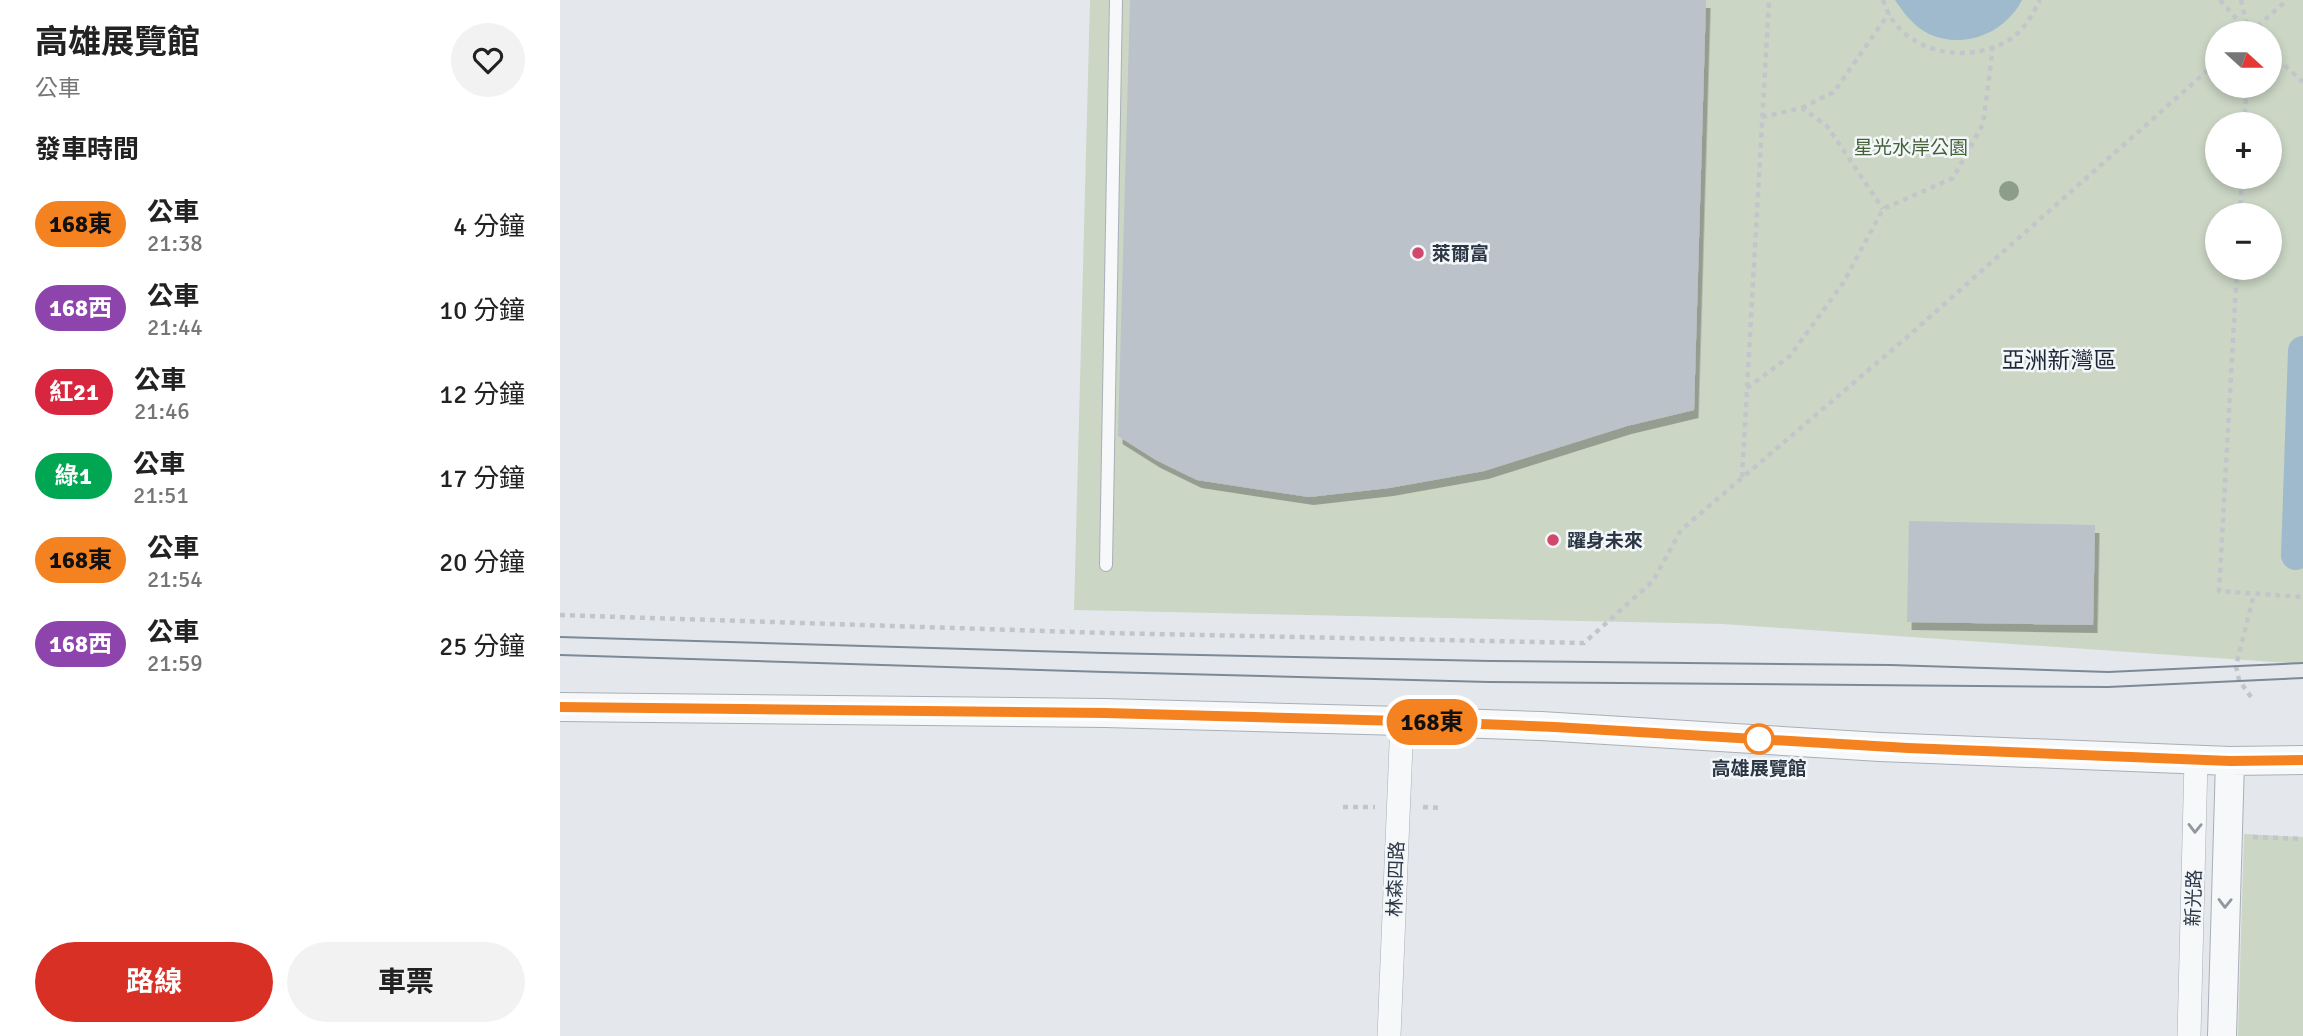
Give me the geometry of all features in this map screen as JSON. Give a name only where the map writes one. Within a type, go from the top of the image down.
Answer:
[{"type":"street","points":[[560,708],[1105,713],[1402,721],[1894,747],[2196,760],[2303,761]]},
{"type":"street","name":"林森四路","points":[[1389,1036],[1402,721]]},
{"type":"street","name":"新光路","points":[[2189,1036],[2196,760]]},
{"type":"street","name":"新光路","points":[[2222,1036],[2230,761]]},
{"type":"lane","points":[[1106,565],[1116,0]]},
{"type":"path","points":[[1742,478],[1769,0]]},
{"type":"path","points":[[1883,0],[1900,29],[1924,46],[1952,54],[1981,52],[2008,41],[2030,21],[2040,0]]},
{"type":"path","points":[[2220,0],[2239,21]]},
{"type":"path","points":[[2241,0],[2247,21]]},
{"type":"path","points":[[2263,21],[2287,0]]},
{"type":"path","points":[[1762,117],[1802,108],[1834,92],[1889,13]]},
{"type":"path","points":[[1747,388],[1790,356],[1843,283],[1882,209],[1953,177],[1983,124],[1993,47]]},
{"type":"path","points":[[2282,63],[2303,82]]},
{"type":"path","points":[[560,615],[1105,633],[1584,643],[1653,580],[1681,530],[1917,329],[2205,73]]},
{"type":"path","points":[[1802,108],[1827,126],[1882,209]]},
{"type":"path","points":[[2236,280],[2219,591],[2303,597]]},
{"type":"path","points":[[2252,697],[2239,680],[2236,666],[2254,594]]},
{"type":"path","points":[[2249,837],[2303,839]]},
{"type":"green space","name":"星光水岸公園","points":[[1090,0],[2303,0],[2303,664],[1722,624],[1074,610]]},
{"type":"green space","points":[[2244,834],[2303,837],[2303,1036],[2238,1036]]},
{"type":"water","points":[[1895,0],[2022,0],[2015,12],[1994,29],[1969,39],[1956,40],[1929,34],[1919,28]]},
{"type":"building","points":[[1130,0],[1706,0],[1694,410],[1627,426],[1484,471],[1389,488],[1309,497],[1197,480],[1156,460],[1118,436]]},
{"type":"building","points":[[1909,521],[2095,525],[2093,625],[1907,622]]},
{"type":"waterway","points":[[2296,555],[2303,351]]},
{"type":"tram line","points":[[560,637],[1105,653],[1890,665],[2108,672],[2303,663]]},
{"type":"tram line","points":[[560,655],[1489,682],[2108,687],[2303,678]]},
{"type":"bus line","name":"168東","points":[[560,707],[1105,713],[1402,721],[1555,727],[1908,748],[2230,761],[2303,760]]},
{"type":"place","name":"萊爾富","points":[[1418,253]]},
{"type":"place","name":"躍身未來","points":[[1553,540]]},
{"type":"place","name":"高雄展覽館","points":[[1759,739]]},
{"type":"district","name":"亞洲新灣區","points":[[2059,360]]}]
